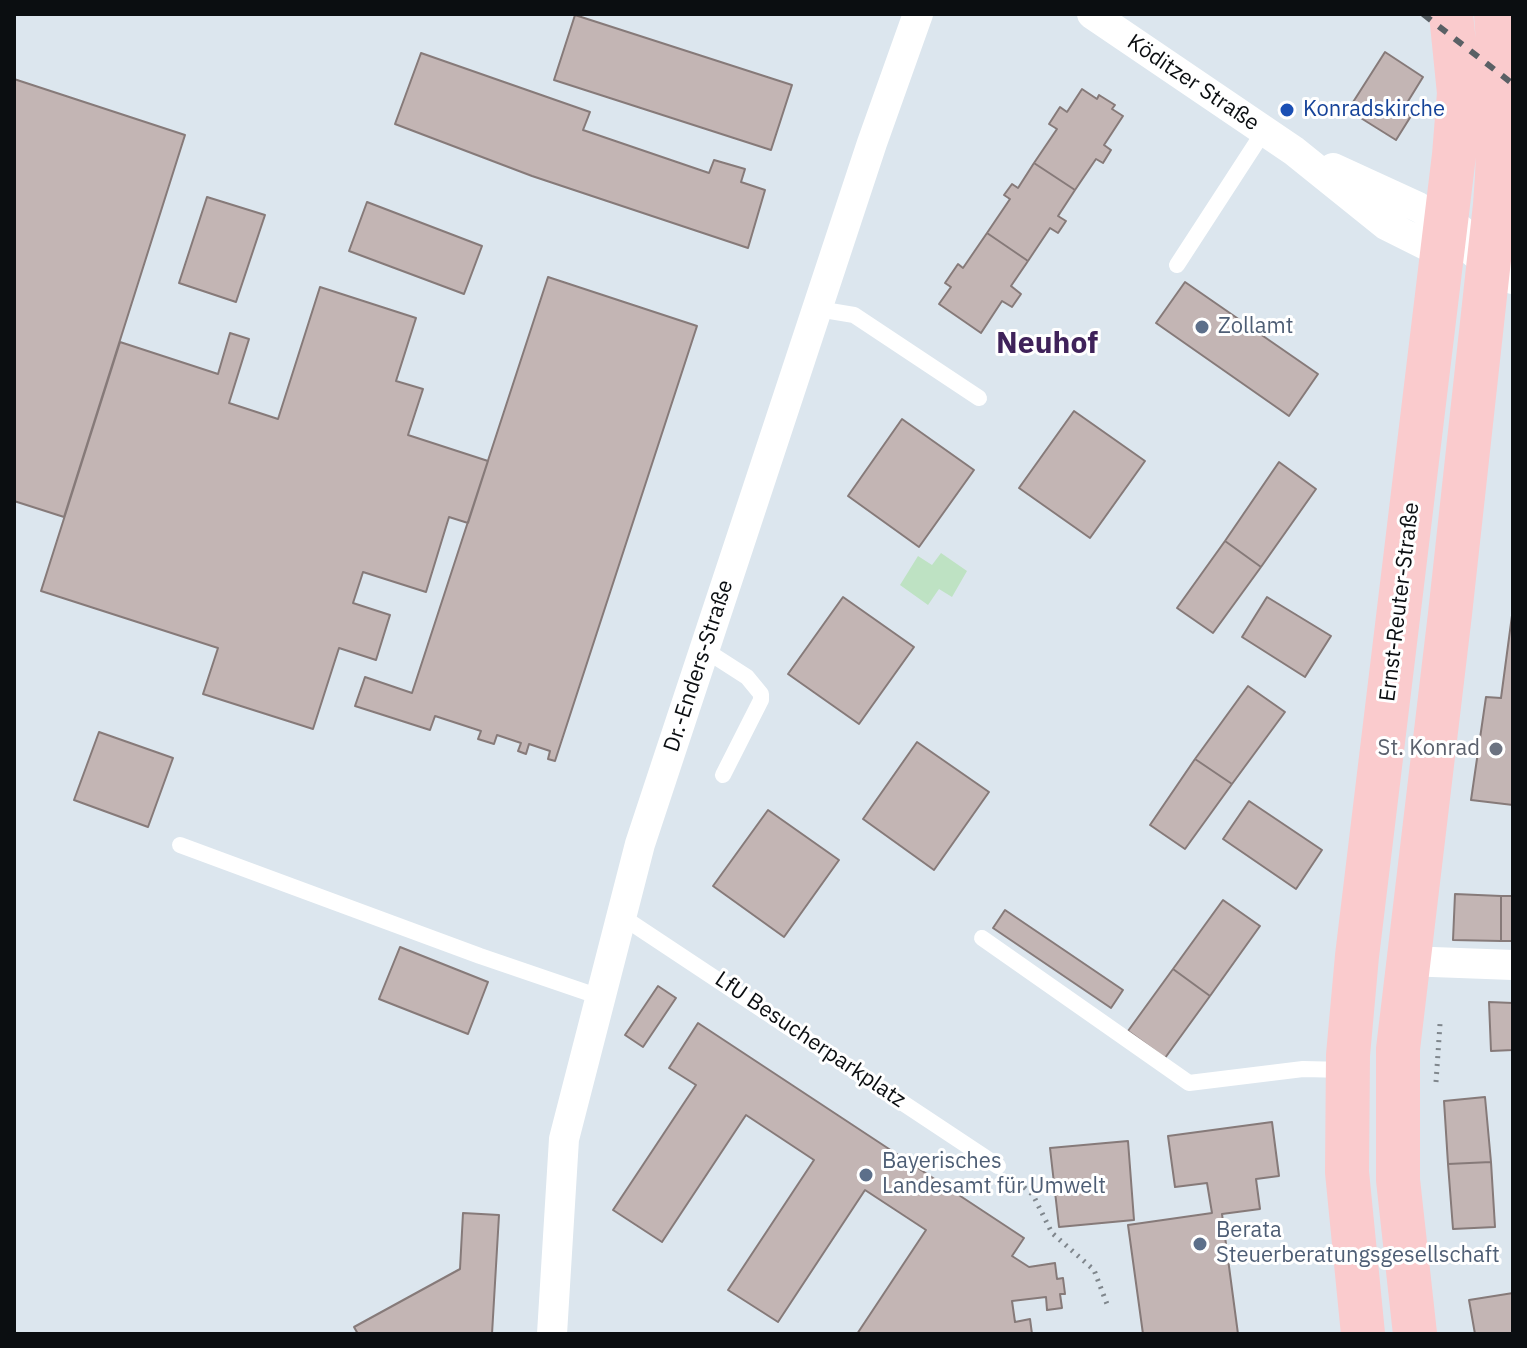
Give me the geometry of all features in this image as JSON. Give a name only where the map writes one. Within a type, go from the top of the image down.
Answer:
[{"type":"main road","name":"Ernst-Reuter-Straße","points":[[1415,1334],[1398,1180],[1398,1049],[1406,961],[1450,614],[1501,268],[1499,96],[1484,43],[1451,14]]},
{"type":"main road","name":"Ernst-Reuter-Straße","points":[[1363,1334],[1347,1172],[1348,1070],[1357,956],[1459,93],[1484,43]]},
{"type":"street","name":"Dr.-Enders-Straße","points":[[552,1334],[564,1139],[640,844],[872,143],[918,14]]},
{"type":"street","name":"Köditzer Straße","points":[[1092,14],[1294,151],[1409,203],[1444,238]]},
{"type":"street","points":[[1444,238],[1501,268]]},
{"type":"street","points":[[1406,961],[1513,965]]},
{"type":"lane","points":[[1177,265],[1264,131]]},
{"type":"lane","points":[[818,309],[854,315],[979,398]]},
{"type":"lane","points":[[705,650],[747,677],[761,694],[761,700],[723,775]]},
{"type":"lane","points":[[180,845],[600,997]]},
{"type":"lane","name":"LfU Besucherparkplatz","points":[[621,916],[998,1166]]},
{"type":"lane","points":[[982,938],[1189,1083],[1303,1069],[1348,1070]]},
{"type":"path","points":[[1033,1195],[1052,1233],[1094,1270],[1107,1304]]},
{"type":"green space","points":[[941,553],[967,571],[952,597],[939,589],[928,605],[900,585],[918,556],[932,565]]},
{"type":"building","points":[[575,15],[792,85],[771,150],[554,80]]},
{"type":"building","points":[[1385,52],[1423,77],[1402,111],[1411,116],[1396,140],[1348,110]]},
{"type":"building","points":[[421,53],[590,112],[583,130],[709,173],[714,160],[745,169],[741,182],[765,190],[748,248],[532,176],[395,124]]},
{"type":"building","points":[[14,79],[185,135],[64,517],[14,501]]},
{"type":"building","points":[[1082,89],[1097,99],[1099,95],[1115,105],[1112,109],[1123,116],[1104,145],[1111,150],[1103,163],[1096,159],[1075,190],[1034,163],[1057,129],[1049,124],[1060,107],[1067,112]]},
{"type":"building","points":[[1034,163],[1075,190],[1058,216],[1066,221],[1058,233],[1050,228],[1028,261],[987,233],[1010,199],[1004,195],[1012,184],[1018,188]]},
{"type":"building","points":[[207,197],[265,215],[236,302],[179,283]]},
{"type":"building","points":[[367,202],[482,246],[464,294],[349,251]]},
{"type":"building","points":[[987,233],[1028,261],[1011,286],[1021,294],[1012,307],[1002,301],[981,333],[939,304],[951,287],[945,283],[958,264],[963,268]]},
{"type":"building","points":[[548,277],[697,326],[555,761],[548,759],[550,751],[529,744],[526,754],[518,751],[521,743],[497,735],[494,744],[478,739],[481,731],[435,716],[430,730],[355,706],[365,677],[412,693]]},
{"type":"building","points":[[1185,282],[1318,374],[1289,416],[1156,323]]},
{"type":"building","points":[[320,287],[416,318],[396,381],[423,389],[408,435],[488,461],[468,523],[449,517],[426,592],[363,572],[353,603],[390,615],[376,660],[339,648],[313,729],[203,694],[218,648],[41,591],[120,342],[218,374],[230,333],[249,339],[229,403],[278,419]]},
{"type":"building","points":[[1074,411],[1145,461],[1090,538],[1019,488]]},
{"type":"building","points":[[902,419],[974,470],[919,547],[848,496]]},
{"type":"building","points":[[1279,462],[1316,489],[1261,567],[1225,541]]},
{"type":"building","points":[[1225,541],[1261,567],[1213,633],[1177,608]]},
{"type":"building","points":[[843,597],[914,647],[859,724],[788,674]]},
{"type":"building","points":[[1267,597],[1331,636],[1305,677],[1242,637]]},
{"type":"building","name":"St. Konrad","points":[[1513,608],[1513,805],[1471,800],[1486,697],[1501,698]]},
{"type":"building","points":[[1248,686],[1285,712],[1232,784],[1195,759]]},
{"type":"building","points":[[99,732],[173,758],[148,827],[74,800]]},
{"type":"building","points":[[917,742],[989,792],[934,870],[863,819]]},
{"type":"building","points":[[1195,759],[1232,784],[1185,849],[1150,825]]},
{"type":"building","points":[[1249,801],[1322,850],[1296,889],[1223,839]]},
{"type":"building","points":[[768,810],[839,860],[784,937],[713,886]]},
{"type":"building","points":[[1455,894],[1501,896],[1501,941],[1453,940]]},
{"type":"building","points":[[1501,896],[1513,896],[1513,941],[1501,941]]},
{"type":"building","points":[[1223,900],[1260,926],[1210,996],[1173,969]]},
{"type":"building","points":[[1005,910],[1123,990],[1111,1008],[993,928]]},
{"type":"building","points":[[400,947],[488,982],[468,1034],[379,999]]},
{"type":"building","points":[[1173,969],[1210,996],[1165,1058],[1128,1031]]},
{"type":"building","points":[[658,986],[676,998],[643,1047],[625,1035]]},
{"type":"building","points":[[1489,1002],[1513,1003],[1513,1050],[1491,1051]]},
{"type":"building","name":"Bayerisches Landesamt für Umwelt","points":[[698,1023],[1024,1238],[1012,1256],[1029,1267],[1055,1263],[1057,1279],[1063,1278],[1065,1294],[1060,1294],[1062,1308],[1047,1310],[1046,1297],[1012,1301],[1015,1322],[1030,1319],[1032,1334],[857,1334],[926,1230],[865,1190],[778,1322],[728,1290],[814,1160],[746,1115],[662,1242],[613,1210],[696,1085],[669,1068]]},
{"type":"building","points":[[1485,1097],[1491,1162],[1448,1164],[1444,1101]]},
{"type":"building","points":[[1272,1122],[1279,1176],[1256,1179],[1260,1209],[1222,1214],[1238,1334],[1143,1334],[1128,1225],[1212,1213],[1207,1183],[1175,1187],[1168,1136]]},
{"type":"building","points":[[1128,1141],[1134,1220],[1059,1227],[1050,1148]]},
{"type":"building","points":[[1491,1162],[1495,1227],[1453,1229],[1448,1164]]},
{"type":"building","points":[[463,1213],[499,1215],[492,1334],[358,1334],[354,1327],[460,1269]]},
{"type":"building","points":[[1513,1293],[1513,1334],[1475,1334],[1469,1300]]},
{"type":"railway","points":[[1423,14],[1513,84]]},
{"type":"place","name":"Konradskirche","points":[[1287,110]]},
{"type":"place","name":"Zollamt","points":[[1202,327]]},
{"type":"place","name":"St. Konrad","points":[[1496,749]]},
{"type":"place","name":"Bayerisches Landesamt für Umwelt","points":[[866,1175]]},
{"type":"place","name":"Berata Steuerberatungsgesellschaft","points":[[1200,1244]]},
{"type":"district","name":"Neuhof","points":[[1047,344]]}]
